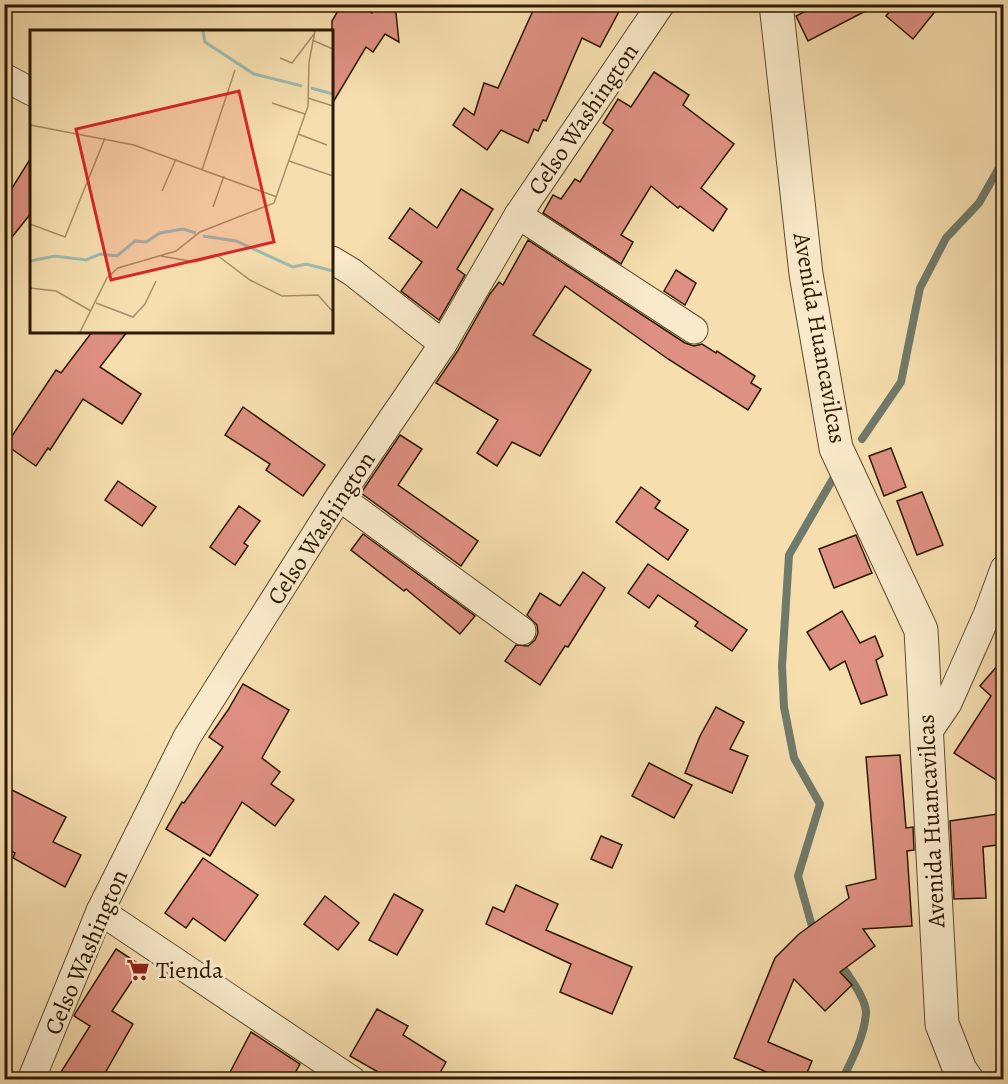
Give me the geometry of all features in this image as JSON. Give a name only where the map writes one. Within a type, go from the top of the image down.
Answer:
[{"type":"street","name":"Celso Washington","points":[[31,1080],[100,911],[187,737],[339,497],[444,344],[518,215],[661,4]]},
{"type":"street","name":"Avenida Huancavilcas","points":[[776,4],[806,274],[836,448],[921,630],[942,1024],[960,1070],[967,1080]]},
{"type":"street","points":[[4,77],[30,91]]},
{"type":"street","points":[[518,215],[694,330]]},
{"type":"street","points":[[333,261],[352,272],[444,344]]},
{"type":"street","points":[[339,497],[522,631]]},
{"type":"street","points":[[927,734],[948,703],[987,615],[1004,569]]},
{"type":"street","points":[[100,911],[352,1080]]},
{"type":"building","points":[[342,4],[358,4],[372,13],[376,4],[395,4],[399,42],[385,34],[373,52],[366,47],[333,102],[333,30],[332,21]]},
{"type":"building","points":[[536,4],[623,4],[600,47],[582,38],[546,121],[543,120],[538,131],[534,129],[528,143],[501,130],[487,150],[453,125],[464,108],[474,115],[484,83],[498,88]]},
{"type":"building","points":[[819,4],[879,4],[808,41],[796,16]]},
{"type":"building","points":[[895,4],[941,4],[913,39],[886,16]]},
{"type":"building","points":[[654,72],[689,95],[683,105],[734,144],[701,188],[727,209],[713,231],[680,206],[678,208],[651,186],[621,235],[633,242],[621,264],[543,213],[553,195],[561,199],[575,179],[580,182],[613,130],[603,123],[618,99],[631,107]]},
{"type":"building","points":[[30,159],[30,214],[4,247],[4,201]]},
{"type":"building","points":[[461,189],[493,209],[457,269],[465,275],[439,320],[401,291],[422,262],[389,238],[410,208],[437,228]]},
{"type":"building","points":[[528,240],[685,343],[694,346],[702,344],[716,353],[717,351],[755,376],[751,383],[761,389],[748,410],[668,359],[565,286],[533,335],[591,370],[540,456],[512,442],[497,466],[477,453],[498,420],[436,383],[457,352],[490,294],[499,282],[503,285]]},
{"type":"building","points":[[676,270],[696,283],[685,305],[664,291]]},
{"type":"building","points":[[91,333],[126,333],[100,367],[141,394],[122,424],[83,399],[50,450],[48,448],[36,466],[6,445],[56,370],[61,373]]},
{"type":"building","points":[[243,407],[325,465],[303,496],[266,470],[270,464],[225,435]]},
{"type":"building","points":[[400,435],[422,449],[398,485],[478,541],[461,566],[361,493]]},
{"type":"building","points":[[891,448],[906,487],[884,496],[869,456]]},
{"type":"building","points":[[118,481],[156,507],[142,526],[105,500]]},
{"type":"building","points":[[641,487],[660,501],[655,508],[688,530],[668,560],[616,522]]},
{"type":"building","points":[[922,492],[943,545],[917,555],[897,501]]},
{"type":"building","points":[[239,506],[260,521],[244,543],[248,546],[235,565],[210,547]]},
{"type":"building","points":[[363,534],[475,616],[460,634],[406,589],[404,591],[351,550]]},
{"type":"building","points":[[856,535],[872,573],[834,588],[819,549]]},
{"type":"building","points":[[648,564],[747,630],[732,651],[695,626],[698,622],[658,595],[649,608],[628,593]]},
{"type":"building","points":[[583,572],[605,588],[568,647],[565,646],[540,685],[505,661],[516,645],[528,646],[535,640],[538,633],[537,625],[527,615],[540,593],[560,606]]},
{"type":"building","points":[[842,611],[860,643],[875,636],[883,656],[876,660],[887,695],[861,704],[845,661],[830,670],[807,632]]},
{"type":"building","points":[[1004,658],[1004,785],[954,753],[991,696],[980,686]]},
{"type":"building","points":[[243,684],[289,710],[262,758],[280,772],[271,784],[294,800],[275,826],[242,802],[210,856],[166,829],[182,802],[184,803],[223,747],[209,737]]},
{"type":"building","points":[[716,707],[744,722],[730,749],[748,756],[732,793],[685,773],[700,736]]},
{"type":"building","points":[[900,755],[906,828],[913,827],[914,850],[907,851],[912,926],[863,929],[875,946],[840,972],[852,985],[825,1011],[794,979],[768,1042],[812,1061],[804,1080],[785,1080],[734,1058],[775,958],[799,934],[849,898],[846,886],[876,879],[866,757]]},
{"type":"building","points":[[649,763],[692,785],[674,818],[632,796]]},
{"type":"building","points":[[4,786],[66,817],[53,842],[81,855],[65,887],[13,858],[15,853],[4,848]]},
{"type":"building","points":[[1004,813],[1004,844],[983,847],[986,898],[954,899],[950,821]]},
{"type":"building","points":[[601,836],[622,845],[612,868],[591,859]]},
{"type":"building","points":[[203,858],[258,895],[225,941],[193,918],[186,928],[165,913]]},
{"type":"building","points":[[516,885],[558,904],[546,930],[632,967],[612,1014],[560,992],[571,964],[486,924],[493,907],[504,912]]},
{"type":"building","points":[[394,894],[423,910],[397,955],[369,940]]},
{"type":"building","points":[[325,896],[359,923],[338,950],[304,924]]},
{"type":"building","points":[[116,949],[142,966],[112,1011],[133,1024],[101,1080],[56,1080],[90,1026],[74,1016]]},
{"type":"building","points":[[377,1009],[408,1026],[403,1035],[446,1062],[436,1080],[392,1080],[350,1056]]},
{"type":"building","points":[[251,1032],[300,1064],[291,1080],[226,1080]]},
{"type":"waterway","points":[[862,439],[901,382],[920,288],[946,238],[979,203],[1004,159]]},
{"type":"waterway","points":[[816,933],[813,930],[798,876],[820,804],[794,758],[784,707],[782,666],[789,555],[834,477]]},
{"type":"waterway","points":[[838,961],[859,993],[866,1012],[861,1038],[842,1080]]},
{"type":"place","name":"Tienda","points":[[138,970]]}]
